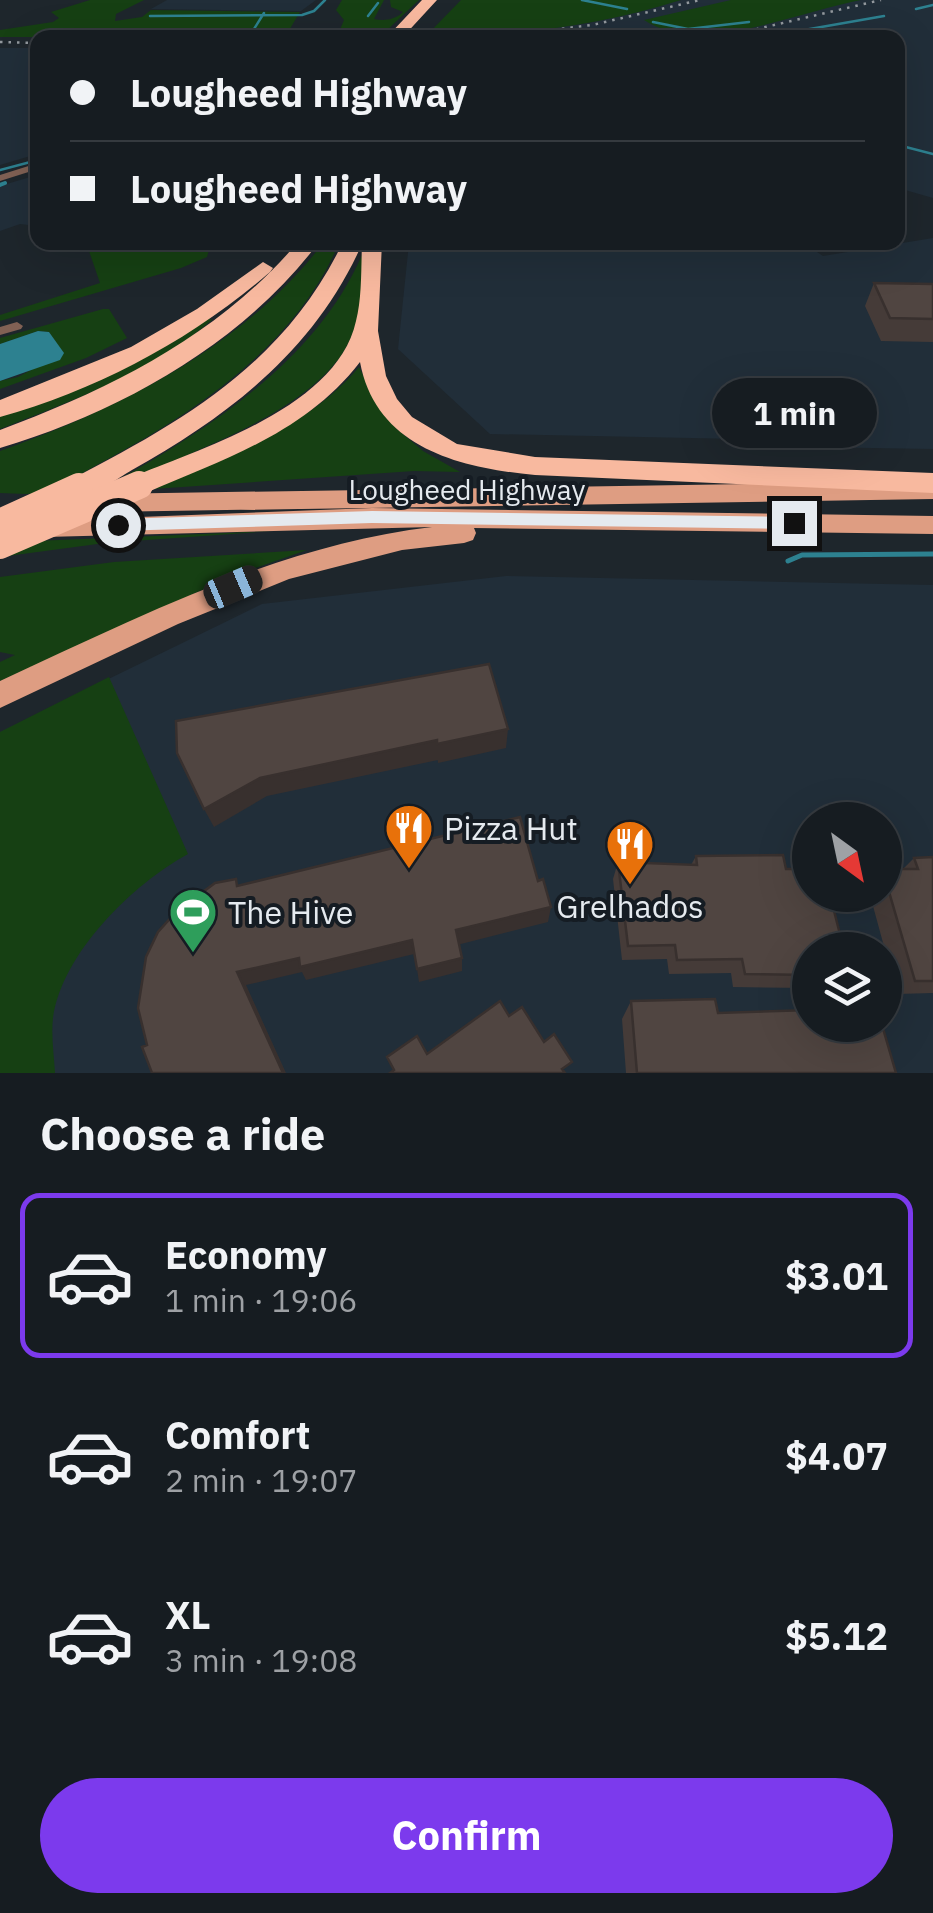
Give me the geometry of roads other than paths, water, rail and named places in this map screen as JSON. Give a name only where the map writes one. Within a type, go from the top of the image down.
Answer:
[{"type":"highway","points":[[402,30],[430,0]]},
{"type":"highway","points":[[421,30],[449,0]]},
{"type":"highway","points":[[0,410],[96,372],[169,334],[229,296],[280,250]]},
{"type":"highway","points":[[0,439],[105,395],[183,352],[262,293],[302,250]]},
{"type":"highway","points":[[0,526],[172,436],[264,366],[324,299],[349,250]]},
{"type":"highway","points":[[372,250],[369,350],[390,408],[414,433],[459,456],[536,466],[933,486]]},
{"type":"highway","points":[[0,546],[255,432],[317,396],[355,353],[368,319]]},
{"type":"main road","name":"Lougheed Highway","points":[[0,507],[933,486]]},
{"type":"main road","name":"Lougheed Highway","points":[[0,526],[372,517],[933,525]]},
{"type":"main road","points":[[0,695],[255,578],[362,546],[440,534],[794,523]]},
{"type":"street","points":[[0,178],[30,169]]},
{"type":"street","points":[[0,331],[17,326]]},
{"type":"water","points":[[38,331],[49,332],[64,353],[60,360],[0,381],[0,344]]},
{"type":"waterway","points":[[263,15],[302,15],[314,11],[325,0]]},
{"type":"waterway","points":[[582,0],[627,9]]},
{"type":"waterway","points":[[368,16],[378,3]]},
{"type":"waterway","points":[[916,9],[933,5]]},
{"type":"waterway","points":[[150,16],[263,15]]},
{"type":"waterway","points":[[253,30],[263,15]]},
{"type":"waterway","points":[[804,30],[884,16]]},
{"type":"waterway","points":[[653,22],[688,29],[749,22]]},
{"type":"waterway","points":[[905,147],[933,154]]},
{"type":"waterway","points":[[0,170],[30,162]]},
{"type":"waterway","points":[[0,185],[5,183]]},
{"type":"waterway","points":[[788,561],[802,555],[933,554]]},
{"type":"railway","points":[[551,30],[592,25],[700,0]]},
{"type":"railway","points":[[748,30],[881,0]]},
{"type":"railway","points":[[0,42],[30,43]]},
{"type":"place","name":"Pizza Hut","points":[[409,870]]},
{"type":"place","name":"Grelhados","points":[[630,886]]},
{"type":"place","name":"The Hive","points":[[193,954]]}]
